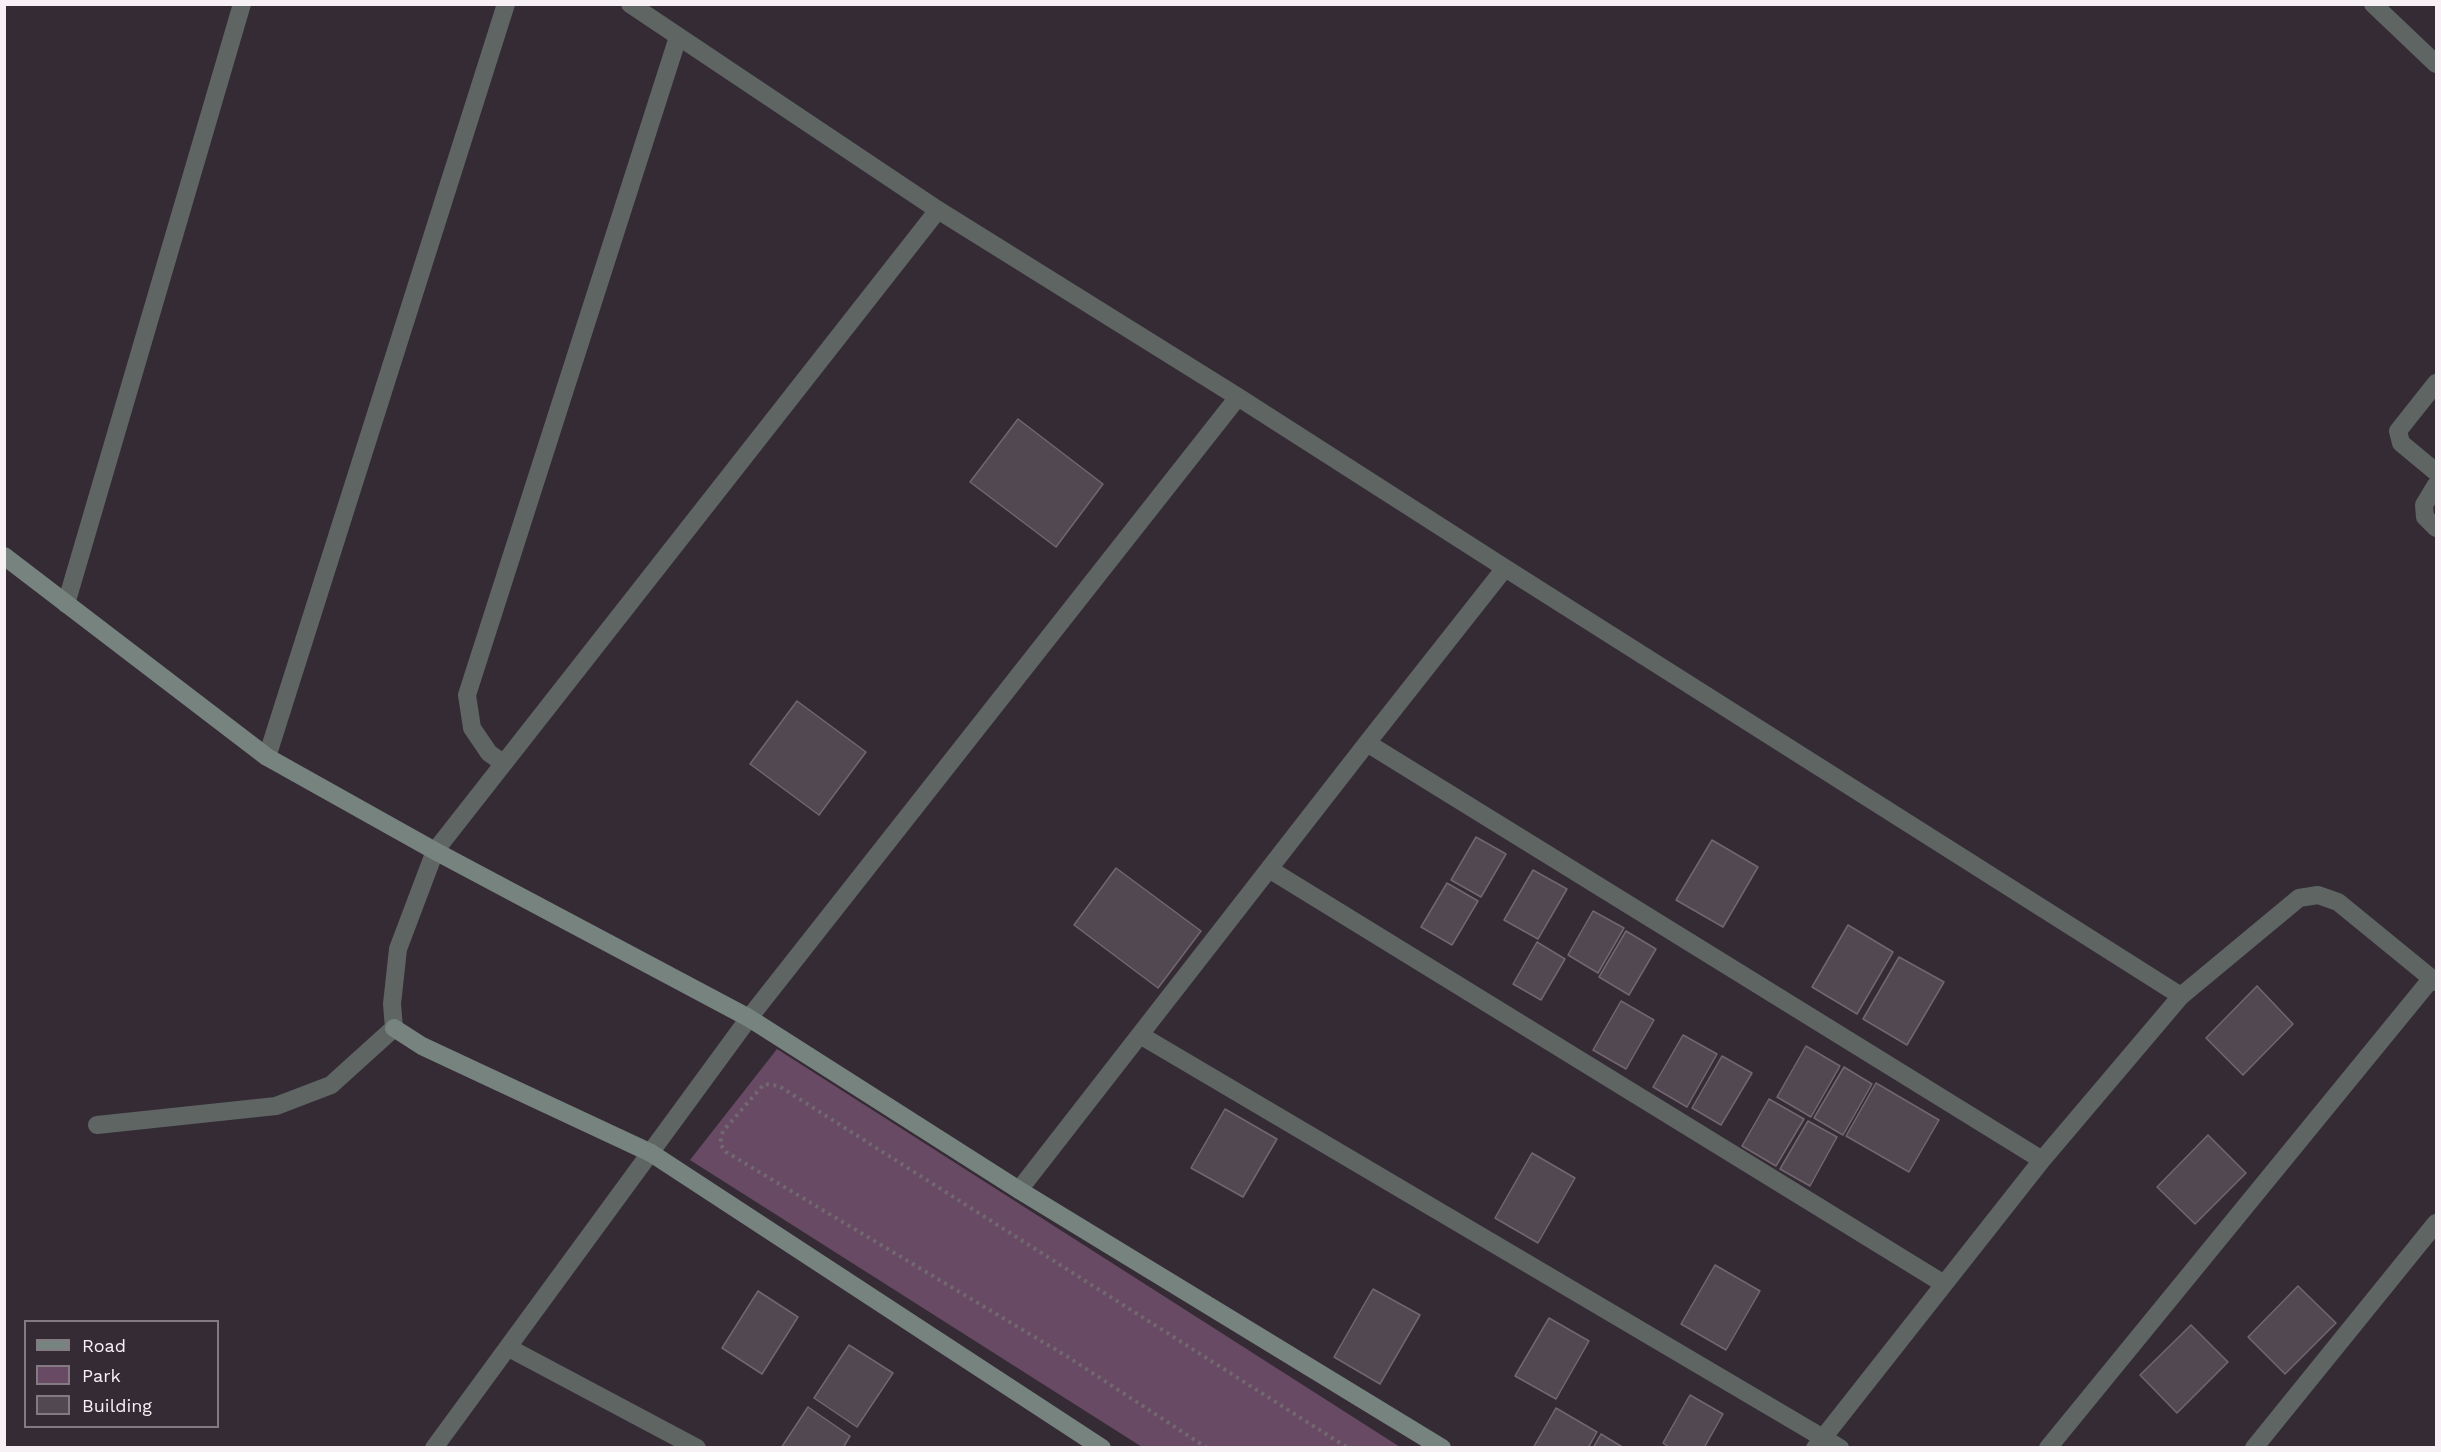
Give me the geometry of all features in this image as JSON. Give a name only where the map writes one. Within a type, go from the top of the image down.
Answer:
[{"type":"street","points":[[66,604],[242,4]]},
{"type":"street","points":[[267,757],[506,4]]},
{"type":"street","points":[[630,4],[938,210],[1238,397],[2181,996]]},
{"type":"street","points":[[2373,4],[2436,64]]},
{"type":"street","points":[[503,763],[489,753],[472,728],[467,695],[678,37]]},
{"type":"street","points":[[394,1028],[392,1004],[398,949],[435,850],[938,210]]},
{"type":"street","points":[[2436,383],[2398,431],[2401,443],[2436,472]]},
{"type":"street","points":[[434,1448],[749,1018],[1238,397]]},
{"type":"street","points":[[2436,485],[2424,505],[2425,518],[2436,528]]},
{"type":"street","points":[[4,556],[267,757],[749,1018],[1019,1190],[1442,1448]]},
{"type":"street","points":[[1019,1190],[1505,568]]},
{"type":"street","points":[[1367,742],[2042,1160]]},
{"type":"street","points":[[1269,869],[1944,1284]]},
{"type":"street","points":[[1819,1442],[2042,1160],[2181,996],[2299,898],[2318,895],[2338,902],[2434,980],[2049,1448]]},
{"type":"street","points":[[97,1125],[276,1106],[331,1085],[394,1028]]},
{"type":"street","points":[[394,1028],[422,1046],[651,1153],[1102,1448]]},
{"type":"street","points":[[1140,1035],[1819,1442],[1840,1448]]},
{"type":"street","points":[[2254,1448],[2436,1223]]},
{"type":"street","points":[[509,1348],[697,1448]]},
{"type":"path","points":[[1207,1448],[1068,1357],[726,1152],[720,1144],[723,1131],[764,1084],[779,1086],[1348,1448]]},
{"type":"green space","points":[[777,1049],[1400,1447],[1142,1447],[690,1160]]},
{"type":"building","points":[[1018,419],[1103,484],[1056,547],[970,482]]},
{"type":"building","points":[[797,701],[866,752],[819,815],[750,764]]},
{"type":"building","points":[[1476,837],[1506,854],[1481,897],[1451,880]]},
{"type":"building","points":[[1712,840],[1758,867],[1723,927],[1676,900]]},
{"type":"building","points":[[1116,868],[1201,931],[1158,988],[1074,925]]},
{"type":"building","points":[[1533,870],[1567,889],[1538,939],[1504,920]]},
{"type":"building","points":[[1447,883],[1478,901],[1452,945],[1421,927]]},
{"type":"building","points":[[1593,911],[1624,928],[1598,973],[1568,955]]},
{"type":"building","points":[[1848,925],[1893,952],[1857,1014],[1812,987]]},
{"type":"building","points":[[1626,931],[1656,949],[1629,995],[1599,977]]},
{"type":"building","points":[[1537,942],[1565,959],[1541,1000],[1513,984]]},
{"type":"building","points":[[1899,957],[1944,982],[1907,1045],[1863,1019]]},
{"type":"building","points":[[2257,986],[2293,1024],[2243,1075],[2206,1038]]},
{"type":"building","points":[[1621,1001],[1654,1020],[1626,1069],[1593,1050]]},
{"type":"building","points":[[1683,1035],[1717,1054],[1687,1107],[1653,1087]]},
{"type":"building","points":[[1806,1046],[1840,1066],[1811,1117],[1777,1097]]},
{"type":"building","points":[[1722,1056],[1752,1073],[1721,1125],[1692,1108]]},
{"type":"building","points":[[1844,1067],[1872,1084],[1843,1135],[1814,1118]]},
{"type":"building","points":[[1876,1083],[1939,1120],[1909,1172],[1846,1136]]},
{"type":"building","points":[[1769,1099],[1804,1119],[1776,1166],[1742,1146]]},
{"type":"building","points":[[1225,1109],[1277,1139],[1243,1197],[1191,1168]]},
{"type":"building","points":[[1808,1121],[1837,1137],[1810,1186],[1780,1169]]},
{"type":"building","points":[[2208,1135],[2246,1173],[2195,1224],[2157,1187]]},
{"type":"building","points":[[1532,1153],[1575,1178],[1538,1243],[1495,1218]]},
{"type":"building","points":[[1715,1265],[1760,1291],[1726,1350],[1681,1324]]},
{"type":"building","points":[[2298,1286],[2336,1323],[2285,1374],[2248,1337]]},
{"type":"building","points":[[1373,1289],[1420,1315],[1380,1384],[1334,1357]]},
{"type":"building","points":[[758,1291],[798,1317],[762,1374],[722,1348]]},
{"type":"building","points":[[1549,1318],[1589,1341],[1556,1399],[1515,1376]]},
{"type":"building","points":[[2191,1325],[2228,1362],[2177,1413],[2140,1375]]},
{"type":"building","points":[[849,1345],[893,1373],[857,1427],[814,1398]]},
{"type":"building","points":[[1690,1395],[1723,1414],[1704,1448],[1670,1448],[1663,1443]]},
{"type":"building","points":[[808,1407],[850,1436],[843,1448],[781,1448]]},
{"type":"building","points":[[1556,1408],[1597,1432],[1588,1448],[1533,1448]]},
{"type":"building","points":[[1601,1434],[1624,1448],[1593,1448]]}]
